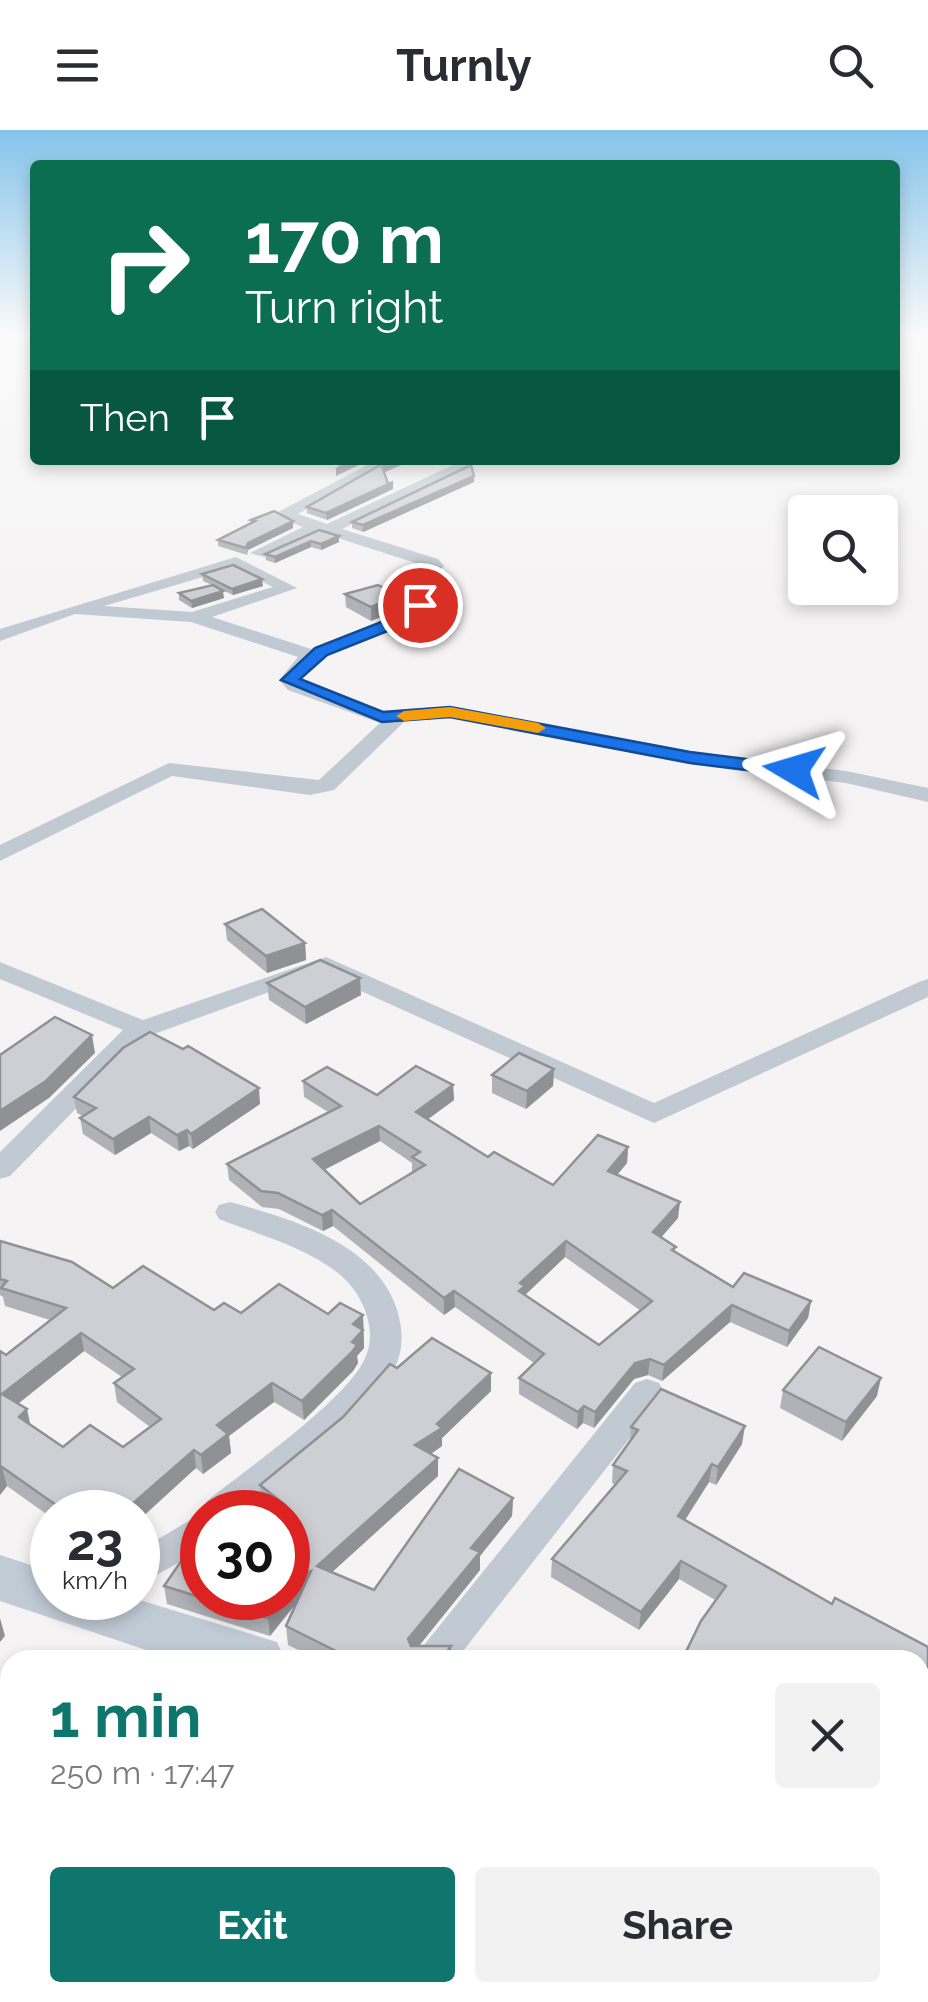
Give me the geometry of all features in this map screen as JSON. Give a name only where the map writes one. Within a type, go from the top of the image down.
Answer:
[{"type":"street","points":[[378,465],[284,513],[435,566],[406,594],[420,605],[420,612],[316,656],[292,674],[292,684],[382,717],[450,712],[690,758],[846,777],[928,796]]},
{"type":"street","points":[[258,553],[467,465]]},
{"type":"street","points":[[0,635],[72,609],[236,562],[288,588],[193,617]]},
{"type":"street","points":[[72,609],[193,617],[316,656]]},
{"type":"street","points":[[0,854],[169,768],[310,788],[326,785],[398,717]]},
{"type":"street","points":[[0,1168],[136,1031],[326,965],[654,1114],[928,987]]},
{"type":"street","points":[[0,970],[133,1024],[136,1031]]},
{"type":"street","points":[[230,1212],[310,1243],[358,1272],[381,1306],[384,1351],[380,1365],[346,1401],[245,1490]]},
{"type":"street","points":[[440,1650],[646,1392]]},
{"type":"street","points":[[0,1578],[30,1587]]},
{"type":"street","points":[[132,1620],[225,1650]]},
{"type":"building","points":[[380,465],[385,465],[388,484],[393,482],[326,513],[307,507]]},
{"type":"building","points":[[471,465],[474,476],[363,525],[352,522]]},
{"type":"building","points":[[274,511],[293,521],[248,543],[246,548],[218,540],[255,521],[251,520]]},
{"type":"building","points":[[319,530],[339,536],[321,544],[311,541],[275,557],[265,554]]},
{"type":"building","points":[[233,565],[262,579],[232,589],[202,574]]},
{"type":"building","points":[[213,585],[223,591],[191,601],[179,593]]},
{"type":"building","points":[[378,585],[400,596],[371,607],[345,594]]},
{"type":"building","points":[[421,609],[451,624],[418,634],[392,620]]},
{"type":"building","points":[[262,909],[305,943],[266,956],[225,924]]},
{"type":"building","points":[[320,960],[360,978],[305,1007],[267,983]]},
{"type":"building","points":[[55,1017],[92,1035],[46,1081],[0,1111],[0,1055]]},
{"type":"building","points":[[150,1032],[183,1049],[188,1046],[259,1088],[191,1134],[187,1130],[177,1135],[149,1117],[113,1139],[80,1118],[96,1108],[74,1097],[123,1048]]},
{"type":"building","points":[[519,1053],[554,1069],[527,1091],[492,1075]]},
{"type":"building","points":[[416,1066],[453,1085],[416,1112],[488,1157],[494,1152],[553,1185],[598,1135],[628,1147],[608,1171],[680,1202],[653,1232],[676,1247],[672,1250],[733,1287],[744,1273],[811,1301],[789,1331],[732,1305],[664,1365],[650,1359],[635,1363],[595,1412],[584,1406],[578,1412],[519,1378],[544,1354],[454,1291],[444,1298],[332,1210],[322,1215],[278,1193],[261,1191],[227,1164],[341,1106],[303,1081],[327,1067],[377,1095]],"holes":[[[379,1126],[420,1152],[412,1157],[425,1165],[360,1204],[313,1159]],[[566,1241],[652,1301],[599,1345],[519,1291],[525,1286],[520,1283]]]},
{"type":"building","points":[[0,1241],[72,1262],[113,1288],[143,1266],[214,1310],[224,1303],[241,1313],[279,1284],[328,1314],[340,1303],[363,1315],[353,1324],[363,1330],[352,1342],[357,1345],[352,1352],[302,1401],[272,1383],[217,1425],[228,1434],[201,1455],[194,1450],[148,1490],[35,1490],[2,1467],[0,1470],[0,1351],[6,1355],[66,1308],[1,1288],[7,1281],[0,1279]],"holes":[[[81,1333],[134,1369],[114,1383],[161,1419],[123,1447],[90,1425],[63,1447],[19,1417],[27,1409],[2,1394]]]},
{"type":"building","points":[[432,1338],[491,1373],[437,1424],[442,1428],[415,1445],[438,1458],[317,1566],[374,1590],[459,1469],[513,1498],[471,1548],[480,1552],[408,1639],[411,1646],[451,1646],[448,1650],[334,1650],[286,1626],[289,1620],[310,1620],[310,1490],[266,1490],[260,1485],[343,1417],[390,1364],[397,1368]]},
{"type":"building","points":[[819,1347],[881,1378],[846,1422],[783,1390]]},
{"type":"building","points":[[661,1389],[745,1426],[718,1467],[712,1464],[678,1516],[832,1604],[835,1598],[928,1650],[687,1650],[701,1621],[726,1586],[681,1561],[641,1612],[552,1559],[627,1471],[613,1465],[638,1430],[631,1427]]},
{"type":"building","points":[[180,1563],[180,1591],[164,1586]]},
{"type":"slow traffic","points":[[404,716],[450,712],[538,728]]},
{"type":"route","points":[[420,605],[422,610],[417,614],[321,652],[299,667],[289,680],[382,717],[450,712],[690,758],[794,770]]}]
